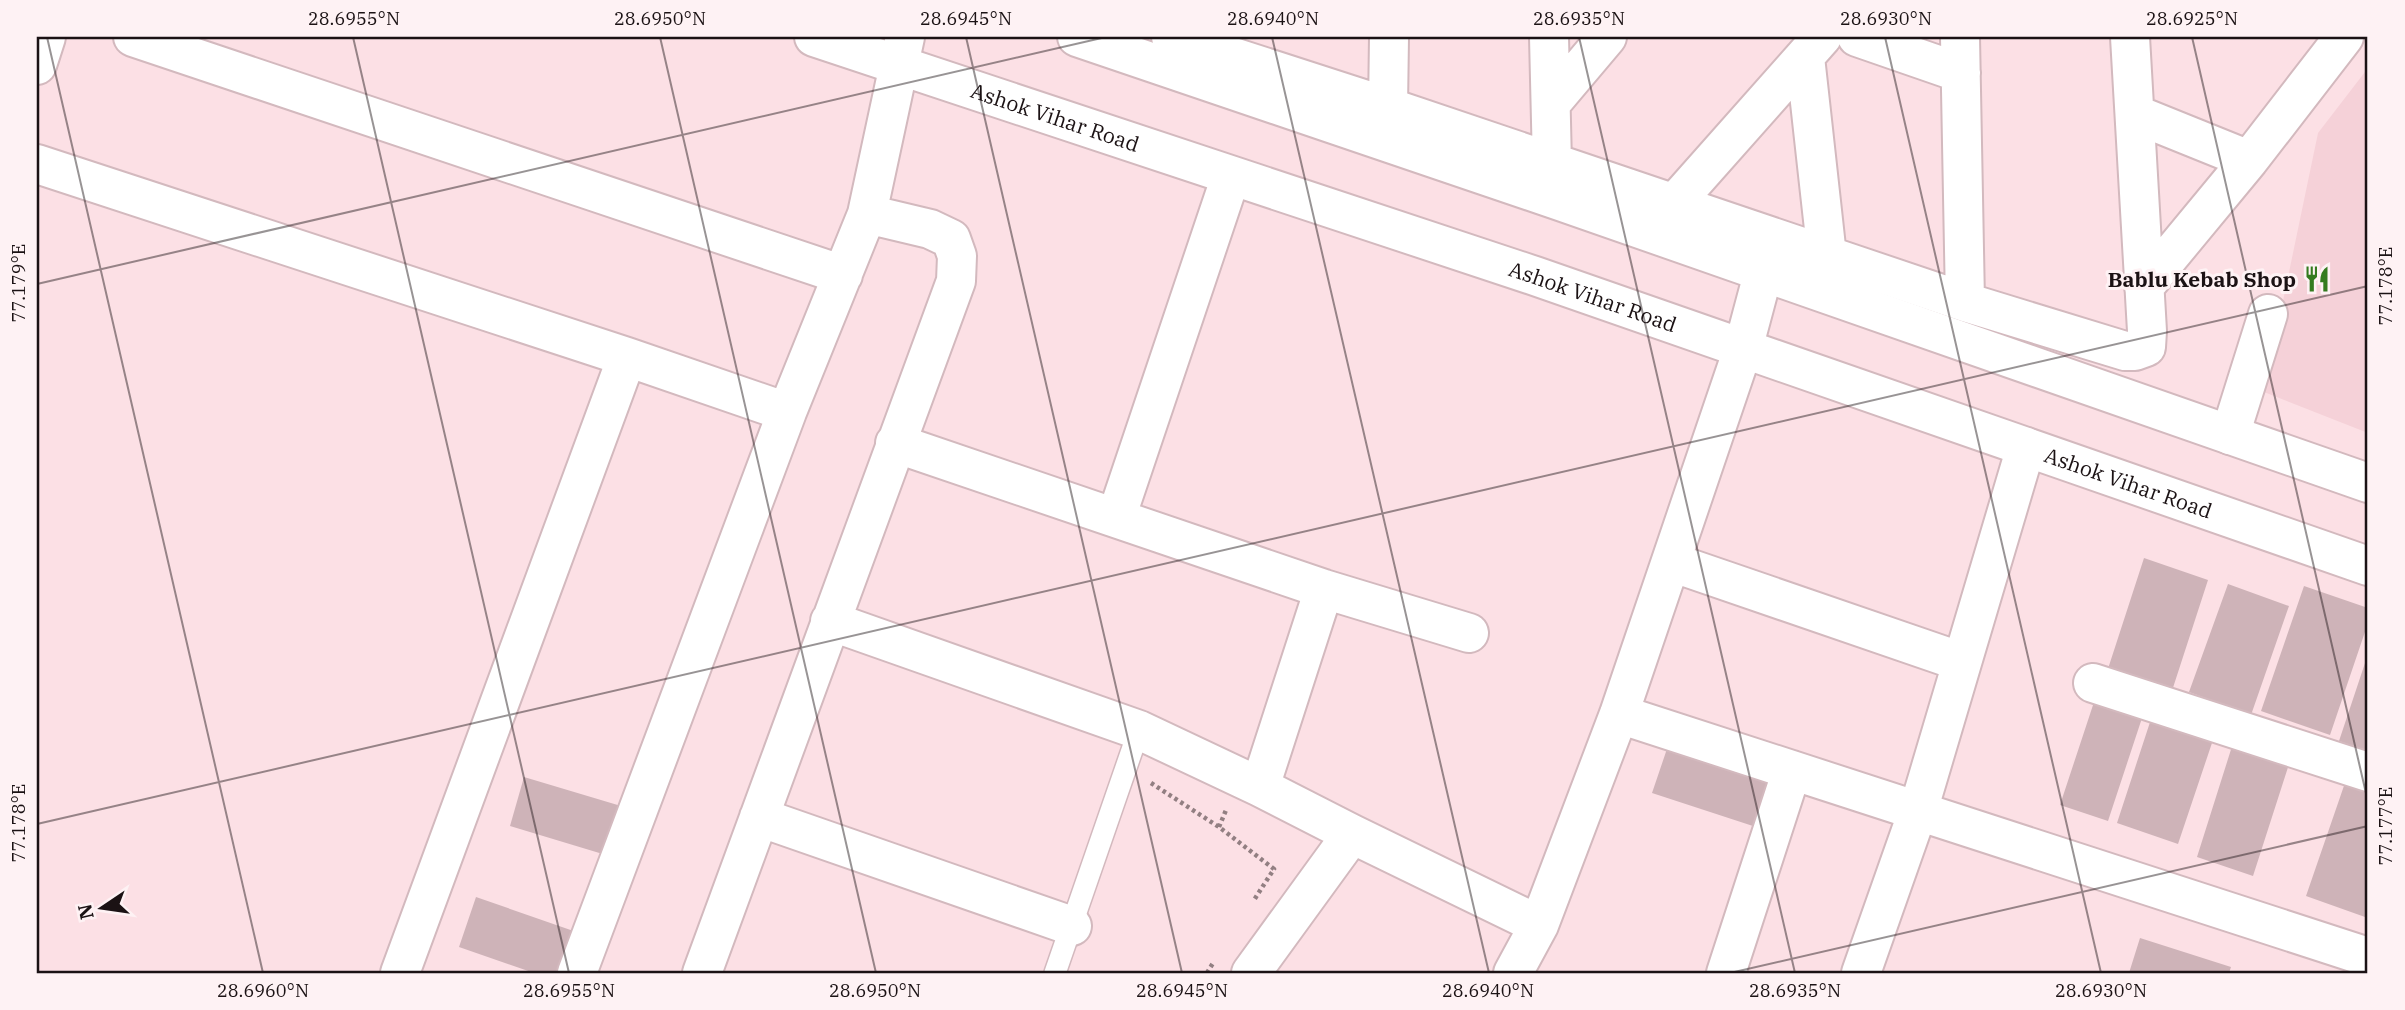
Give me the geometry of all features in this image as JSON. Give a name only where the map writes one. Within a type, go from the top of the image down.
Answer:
[{"type":"street","points":[[37,65],[46,37]]},
{"type":"street","points":[[133,37],[843,275]]},
{"type":"street","name":"Ashok Vihar Road","points":[[814,37],[901,51],[1231,176],[1535,276],[2368,566]]},
{"type":"street","points":[[1077,37],[1560,201],[2368,483]]},
{"type":"street","points":[[1171,37],[1265,50],[1388,107],[1552,164],[1965,302],[2109,347],[2136,351],[2146,347],[2147,331],[2130,37]]},
{"type":"street","points":[[1388,107],[1389,37]]},
{"type":"street","points":[[1549,37],[1553,101],[1552,164]]},
{"type":"street","points":[[1553,101],[1607,37]]},
{"type":"street","points":[[1857,37],[1961,55],[1965,302]]},
{"type":"street","points":[[2144,286],[2249,160],[2344,37]]},
{"type":"street","points":[[1673,205],[1814,47]]},
{"type":"street","points":[[1814,47],[1827,256]]},
{"type":"street","points":[[577,973],[787,412],[867,214],[901,51]]},
{"type":"street","points":[[2134,114],[2249,160]]},
{"type":"street","points":[[37,164],[787,412]]},
{"type":"street","points":[[1116,517],[1231,176]]},
{"type":"street","points":[[702,973],[956,281],[957,256],[951,239],[930,229],[867,214]]},
{"type":"street","points":[[1513,973],[1539,925],[1619,714],[1743,349],[1763,274]]},
{"type":"street","points":[[2230,435],[2268,314]]},
{"type":"street","points":[[400,973],[627,357]]},
{"type":"street","points":[[895,443],[1324,589],[1469,633]]},
{"type":"street","points":[[1861,973],[1918,811],[2026,447]]},
{"type":"street","points":[[1671,562],[1962,663]]},
{"type":"street","points":[[1261,787],[1324,589]]},
{"type":"street","points":[[830,621],[1139,730],[1261,787],[1539,925]]},
{"type":"street","points":[[2093,683],[2368,772]]},
{"type":"street","points":[[1619,714],[2368,957]]},
{"type":"street","points":[[1726,973],[1791,770]]},
{"type":"street","points":[[760,817],[1072,926]]},
{"type":"street","points":[[1251,973],[1352,834]]},
{"type":"lane","points":[[1055,973],[1139,730]]},
{"type":"path","points":[[1219,827],[1274,869],[1252,904]]},
{"type":"path","points":[[1207,973],[1214,962]]},
{"type":"shaded area","points":[[2368,68],[2368,433],[2264,392],[2318,133]]},
{"type":"building","points":[[2144,558],[2208,580],[2169,700],[2105,678]]},
{"type":"building","points":[[2228,584],[2289,606],[2251,715],[2189,692]]},
{"type":"building","points":[[2304,586],[2368,608],[2368,623],[2330,735],[2261,711]]},
{"type":"building","points":[[2368,654],[2368,751],[2339,741]]},
{"type":"building","points":[[2095,699],[2143,715],[2108,821],[2060,805]]},
{"type":"building","points":[[2153,713],[2215,734],[2178,844],[2117,823]]},
{"type":"building","points":[[1670,740],[1774,775],[1756,827],[1652,793]]},
{"type":"building","points":[[2234,740],[2291,758],[2253,876],[2197,857]]},
{"type":"building","points":[[524,777],[621,806],[606,855],[510,826]]},
{"type":"building","points":[[2347,777],[2368,785],[2368,908],[2365,917],[2306,896]]},
{"type":"building","points":[[476,897],[585,935],[572,973],[534,973],[459,947]]},
{"type":"building","points":[[2140,938],[2231,967],[2229,973],[2129,973]]},
{"type":"place","name":"Bablu Kebab Shop","points":[[2317,279]]}]
